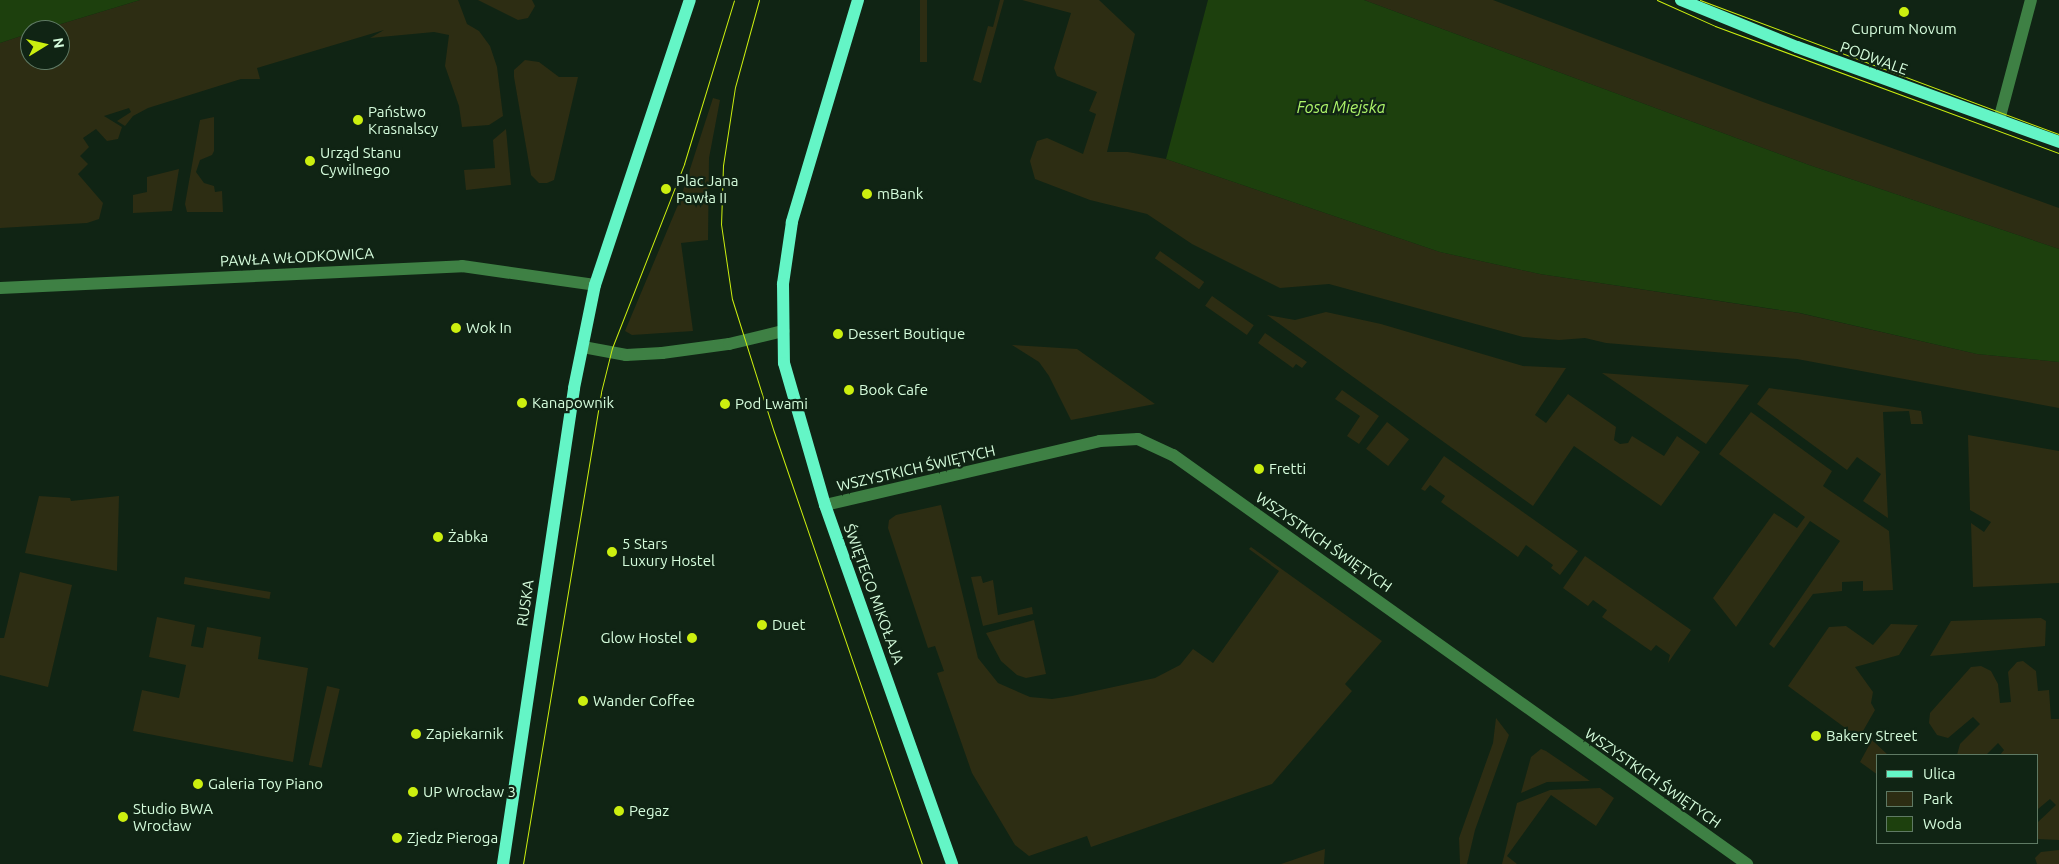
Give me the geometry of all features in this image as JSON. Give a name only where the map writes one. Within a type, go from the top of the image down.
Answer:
[{"type":"main road","points":[[583,347],[595,285],[690,0]]},
{"type":"main road","points":[[783,331],[783,284],[792,222],[858,0]]},
{"type":"main road","name":"PODWALE","points":[[1681,0],[1797,47],[2059,142]]},
{"type":"main road","name":"ŚWIĘTEGO MIKOŁAJA","points":[[783,331],[787,378],[825,505],[952,864]]},
{"type":"main road","name":"RUSKA","points":[[503,864],[574,388],[583,347]]},
{"type":"street","points":[[1999,120],[2031,0]]},
{"type":"street","name":"PAWŁA WŁODKOWICA","points":[[0,288],[453,266],[595,285]]},
{"type":"street","points":[[583,347],[626,355],[655,354],[729,344],[783,331]]},
{"type":"street","name":"WSZYSTKICH ŚWIĘTYCH","points":[[825,505],[1100,442],[1138,439],[1173,455],[1747,864]]},
{"type":"green space","points":[[140,0],[458,0],[467,24],[479,31],[490,46],[497,67],[503,116],[489,125],[462,127],[459,106],[445,66],[449,35],[434,32],[370,38],[384,30],[257,68],[260,79],[241,79],[148,108],[133,116],[125,126],[117,121],[131,112],[129,108],[104,116],[122,127],[118,139],[107,141],[96,129],[83,138],[89,147],[80,156],[88,164],[78,174],[103,203],[99,219],[87,223],[0,228],[0,43],[20,36],[20,70],[70,70],[70,21]]},
{"type":"green space","points":[[478,0],[532,0],[535,6],[528,18],[518,20]]},
{"type":"green space","points":[[920,0],[927,0],[927,62],[920,62]]},
{"type":"green space","points":[[1000,0],[1004,0],[981,83],[973,80],[988,26],[993,27]]},
{"type":"green space","points":[[1022,0],[1099,0],[1135,34],[1107,152],[1128,152],[1166,159],[1440,252],[1540,274],[1799,313],[1977,354],[2059,362],[2059,408],[1797,359],[1606,343],[1585,338],[1559,340],[1523,337],[1329,284],[1280,288],[1192,244],[1147,214],[1090,200],[1035,179],[1030,161],[1037,141],[1047,138],[1083,154],[1096,114],[1089,111],[1097,92],[1057,76],[1054,68],[1071,13]]},
{"type":"green space","points":[[1364,0],[1493,0],[1763,102],[2059,208],[2059,249],[1809,165]]},
{"type":"green space","points":[[525,60],[539,62],[559,77],[578,77],[554,180],[547,183],[539,183],[531,175],[514,77],[514,70]]},
{"type":"green space","points":[[713,98],[720,100],[709,158],[708,240],[681,243],[693,331],[632,335],[625,331],[680,200]]},
{"type":"green space","points":[[214,117],[214,151],[212,155],[200,160],[196,172],[204,183],[214,186],[215,192],[222,191],[223,212],[187,212],[185,204],[200,120]]},
{"type":"green space","points":[[506,129],[511,185],[466,190],[464,170],[495,168],[493,140]]},
{"type":"green space","points":[[179,169],[172,211],[133,213],[133,195],[147,192],[147,177]]},
{"type":"green space","points":[[1160,251],[1204,282],[1199,289],[1155,258]]},
{"type":"green space","points":[[1212,296],[1254,325],[1247,335],[1205,306]]},
{"type":"green space","points":[[1326,312],[1381,324],[1523,366],[1566,368],[1535,415],[1546,423],[1568,394],[1616,427],[1614,440],[1620,444],[1628,443],[1632,436],[1664,456],[1677,436],[1700,452],[1661,506],[1574,446],[1533,506],[1267,315],[1295,320]]},
{"type":"green space","points":[[1265,333],[1307,362],[1302,368],[1296,364],[1293,368],[1258,343]]},
{"type":"green space","points":[[1012,345],[1077,349],[1155,404],[1071,420],[1049,376],[1039,362]]},
{"type":"green space","points":[[1602,373],[1731,383],[1749,385],[1706,444]]},
{"type":"green space","points":[[1769,388],[1921,411],[1923,424],[1911,424],[1909,411],[1883,412],[1888,518],[1863,501],[1881,474],[1857,457],[1847,470],[1757,404]]},
{"type":"green space","points":[[1342,390],[1379,416],[1359,444],[1347,436],[1360,416],[1335,399]]},
{"type":"green space","points":[[1751,412],[1832,471],[1823,486],[1889,531],[1893,590],[1863,591],[1863,581],[1842,582],[1842,591],[1813,594],[1774,648],[1769,644],[1840,541],[1810,521],[1736,627],[1713,598],[1774,513],[1797,528],[1805,517],[1719,454]]},
{"type":"green space","points":[[1387,422],[1409,439],[1388,466],[1366,449]]},
{"type":"green space","points":[[1968,435],[2059,451],[2059,583],[1973,587],[1971,523],[1984,532],[1991,522],[1970,510]]},
{"type":"green space","points":[[1444,456],[1578,551],[1560,575],[1551,568],[1553,565],[1526,545],[1518,557],[1441,502],[1445,496],[1430,485],[1425,491],[1421,489]]},
{"type":"green space","points":[[39,496],[70,498],[71,501],[119,496],[117,571],[25,553]]},
{"type":"green space","points":[[941,505],[978,658],[998,683],[1030,697],[1052,699],[1072,696],[1155,678],[1180,665],[1193,649],[1213,663],[1279,571],[1249,549],[1251,547],[1382,641],[1345,684],[1352,691],[1272,784],[1091,847],[1087,836],[1029,856],[1015,845],[972,773],[937,673],[944,671],[935,646],[928,648],[888,528],[889,520],[896,515]]},
{"type":"green space","points":[[1585,556],[1691,630],[1668,663],[1670,655],[1656,645],[1651,651],[1602,617],[1607,610],[1593,600],[1588,606],[1563,588]]},
{"type":"green space","points":[[20,572],[72,585],[48,687],[0,675],[0,638],[4,638]]},
{"type":"green space","points":[[981,576],[983,583],[993,580],[998,615],[1032,607],[1033,614],[983,626],[971,577]]},
{"type":"green space","points":[[185,577],[271,592],[269,599],[184,584]]},
{"type":"green space","points":[[157,617],[195,625],[191,646],[203,648],[207,627],[261,637],[258,659],[308,668],[293,762],[133,731],[142,690],[179,698],[186,665],[149,657]]},
{"type":"green space","points":[[2041,618],[2046,621],[2045,646],[1930,656],[1951,621]]},
{"type":"green space","points":[[1034,620],[1046,674],[1026,678],[1017,675],[1001,661],[986,633]]},
{"type":"green space","points":[[1891,624],[1918,625],[1899,655],[1855,667],[1873,692],[1871,703],[1875,710],[1859,738],[1788,686],[1829,627],[1846,626],[1873,645]]},
{"type":"green space","points":[[2023,661],[2036,671],[2038,691],[2049,690],[2051,719],[2059,719],[2059,840],[2039,839],[2039,821],[2056,805],[2050,799],[2039,808],[2039,754],[2001,754],[2004,750],[1998,743],[1987,754],[1957,754],[1960,744],[1980,724],[1973,717],[1948,738],[1937,735],[1929,723],[1930,713],[1971,667],[1981,666],[1991,671],[1998,684],[2000,703],[2011,702],[2008,672],[2017,662]]},
{"type":"green space","points":[[327,686],[340,689],[321,768],[309,765]]},
{"type":"green space","points":[[1496,718],[1509,735],[1475,830],[1467,864],[1460,864],[1459,838],[1493,743]]},
{"type":"green space","points":[[1872,740],[1887,754],[1876,754],[1876,774],[1860,762]]},
{"type":"green space","points":[[1541,749],[1590,781],[1547,782],[1521,793],[1531,757]]},
{"type":"green space","points":[[1600,788],[1614,798],[1596,826],[1551,795],[1507,856],[1517,864],[1502,864],[1517,803],[1550,790]]},
{"type":"green space","points":[[1325,849],[1324,864],[1281,864]]},
{"type":"green space","points":[[2059,850],[2059,864],[2037,864],[2035,858],[2041,852]]},
{"type":"water","points":[[0,0],[140,0],[70,21],[20,20],[20,36],[0,43]]},
{"type":"water","name":"Fosa Miejska","points":[[1208,0],[1364,0],[1809,165],[2059,249],[2059,362],[1977,354],[1800,313],[1540,274],[1440,252],[1166,159]]},
{"type":"tram line","points":[[523,864],[601,392],[612,348],[684,164],[734,0]]},
{"type":"tram line","points":[[759,0],[735,87],[723,165],[721,224],[732,299],[773,429],[922,864]]},
{"type":"tram line","points":[[1657,0],[1715,26],[2059,153]]},
{"type":"tram line","points":[[1700,0],[2059,134]]},
{"type":"place","name":"Cuprum Novum","points":[[1904,12]]},
{"type":"place","name":"Państwo Krasnalscy","points":[[358,120]]},
{"type":"place","name":"Urząd Stanu Cywilnego","points":[[310,161]]},
{"type":"place","name":"Plac Jana Pawła II","points":[[666,189]]},
{"type":"place","name":"mBank","points":[[867,194]]},
{"type":"place","name":"Wok In","points":[[456,328]]},
{"type":"place","name":"Dessert Boutique","points":[[838,334]]},
{"type":"place","name":"Book Cafe","points":[[849,390]]},
{"type":"place","name":"Kanapownik","points":[[522,403]]},
{"type":"place","name":"Pod Lwami","points":[[725,404]]},
{"type":"place","name":"Fretti","points":[[1259,469]]},
{"type":"place","name":"Żabka","points":[[438,537]]},
{"type":"place","name":"5 Stars Luxury Hostel","points":[[612,552]]},
{"type":"place","name":"Duet","points":[[762,625]]},
{"type":"place","name":"Glow Hostel","points":[[692,638]]},
{"type":"place","name":"Wander Coffee","points":[[583,701]]},
{"type":"place","name":"Zapiekarnik","points":[[416,734]]},
{"type":"place","name":"Bakery Street","points":[[1816,736]]},
{"type":"place","name":"Galeria Toy Piano","points":[[198,784]]},
{"type":"place","name":"UP Wrocław 3","points":[[413,792]]},
{"type":"place","name":"Pegaz","points":[[619,811]]},
{"type":"place","name":"Studio BWA Wrocław","points":[[123,817]]},
{"type":"place","name":"Zjedz Pieroga","points":[[397,838]]}]
